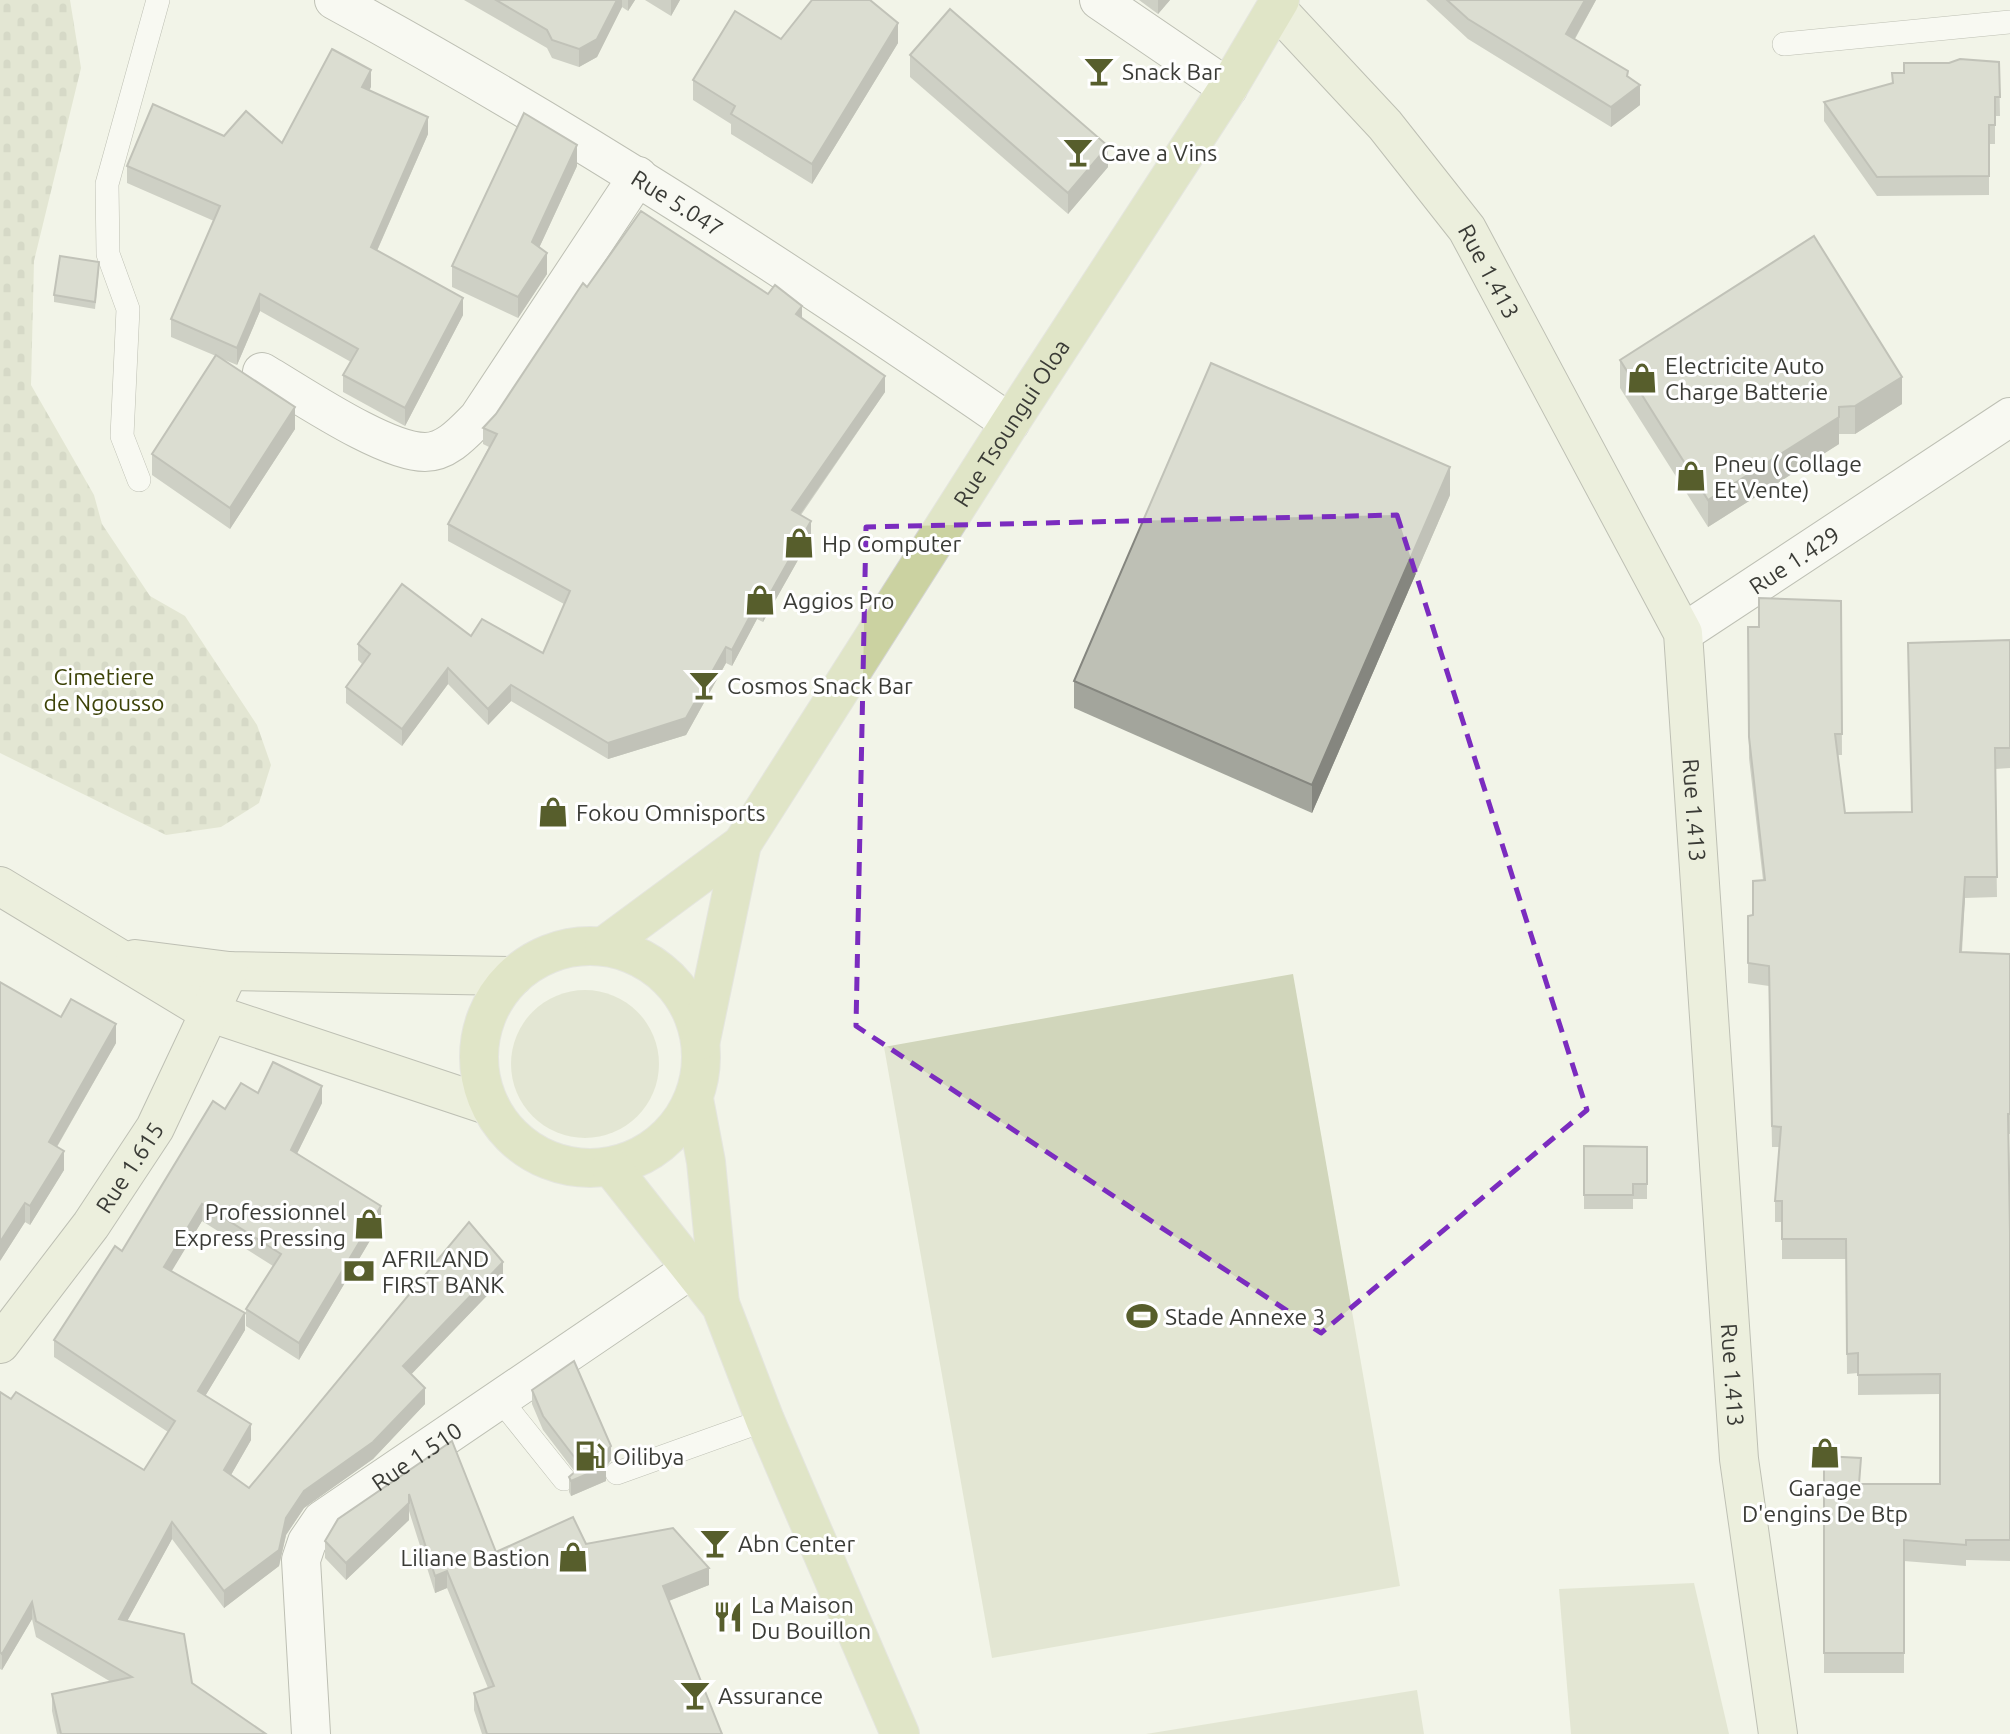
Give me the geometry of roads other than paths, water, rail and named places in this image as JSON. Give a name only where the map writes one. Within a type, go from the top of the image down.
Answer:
[{"type":"main road","name":"Rue Tsoungui Oloa","points":[[742,844],[1010,423],[1228,88],[1278,4]]},
{"type":"main road","points":[[604,946],[742,844]]},
{"type":"main road","points":[[701,1040],[690,1006],[668,977],[638,956],[604,946],[571,947],[540,957],[513,976],[492,1004],[481,1038],[480,1072],[490,1106],[501,1124],[531,1153],[570,1167],[611,1167],[646,1155],[675,1131],[694,1099],[701,1070],[701,1040],[742,844]]},
{"type":"main road","points":[[694,1099],[706,1162],[720,1306]]},
{"type":"main road","points":[[611,1167],[720,1306],[765,1420],[900,1734]]},
{"type":"street","name":"Rue 5.047","points":[[334,0],[638,176],[814,288],[1010,423]]},
{"type":"street","points":[[1100,0],[1228,88]]},
{"type":"street","name":"Rue 1.413","points":[[1278,4],[1385,125],[1467,229],[1683,633],[1739,1459],[1778,1734]]},
{"type":"street","points":[[262,372],[383,440],[426,452],[456,441],[478,418],[638,176]]},
{"type":"street","name":"Rue 1.429","points":[[1683,633],[2010,417]]},
{"type":"street","points":[[0,886],[208,1012],[490,1106]]},
{"type":"street","points":[[120,957],[229,971],[513,976]]},
{"type":"street","name":"Rue 1.615","points":[[0,1345],[91,1225],[155,1128],[229,971]]},
{"type":"street","name":"Rue 1.510","points":[[310,1734],[301,1560],[306,1542],[322,1520],[693,1269]]},
{"type":"lane","points":[[139,480],[122,436],[128,309],[108,254],[107,184],[158,0]]},
{"type":"lane","points":[[1784,44],[2010,22]]},
{"type":"lane","points":[[499,1398],[564,1479]]},
{"type":"lane","points":[[617,1474],[765,1420]]},
{"type":"place","name":"Snack Bar","points":[[1099,71]]},
{"type":"place","name":"Cave a Vins","points":[[1078,152]]},
{"type":"place","name":"Electricite Auto Charge Batterie","points":[[1642,378]]},
{"type":"place","name":"Pneu ( Collage Et Vente)","points":[[1691,476]]},
{"type":"place","name":"Hp Computer","points":[[799,543]]},
{"type":"place","name":"Aggios Pro","points":[[760,600]]},
{"type":"place","name":"Cosmos Snack Bar","points":[[704,685]]},
{"type":"place","name":"Fokou Omnisports","points":[[553,812]]},
{"type":"place","name":"Professionnel Express Pressing","points":[[369,1224]]},
{"type":"place","name":"AFRILAND FIRST BANK","points":[[359,1271]]},
{"type":"place","name":"Stade Annexe 3","points":[[1142,1316]]},
{"type":"place","name":"Garage D'engins De Btp","points":[[1825,1453]]},
{"type":"place","name":"Oilibya","points":[[590,1456]]},
{"type":"place","name":"Abn Center","points":[[715,1543]]},
{"type":"place","name":"Liliane Bastion","points":[[573,1557]]},
{"type":"place","name":"La Maison Du Bouillon","points":[[728,1617]]},
{"type":"place","name":"Assurance","points":[[695,1695]]},
{"type":"park label","name":"Cimetiere de Ngousso","points":[[104,689]]}]
